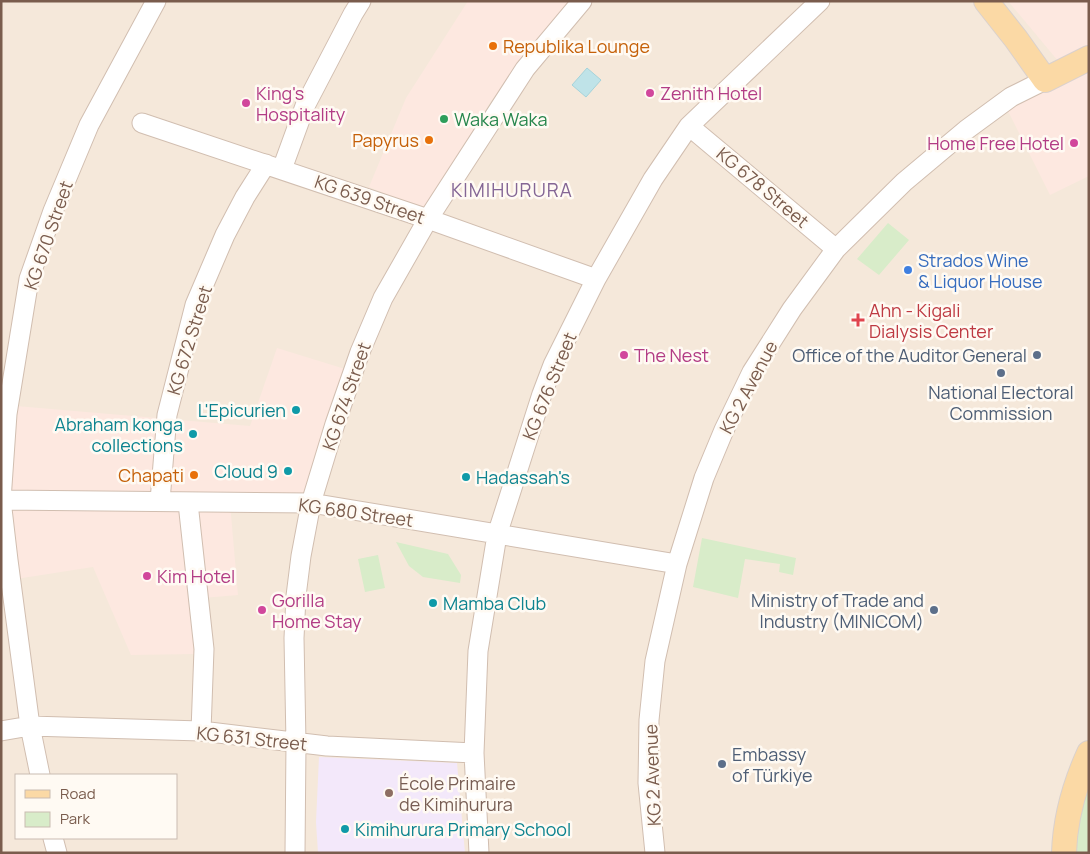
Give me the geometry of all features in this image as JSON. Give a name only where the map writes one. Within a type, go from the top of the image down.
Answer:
[{"type":"main road","points":[[986,1],[1045,80]]},
{"type":"main road","name":"KG 2 Avenue","points":[[1045,80],[1089,58]]},
{"type":"main road","points":[[1064,853],[1064,834],[1078,777],[1089,753]]},
{"type":"street","name":"KG 670 Street","points":[[40,774],[30,726],[1,500],[8,414],[30,279],[53,210],[89,125],[156,1]]},
{"type":"street","name":"KG 672 Street","points":[[160,500],[167,415],[195,305],[225,236],[245,197],[274,166],[361,1]]},
{"type":"street","name":"KG 674 Street","points":[[296,853],[294,638],[296,596],[311,503],[335,424],[360,352],[383,298],[428,219],[525,69],[582,1]]},
{"type":"street","name":"KG 676 Street","points":[[478,853],[474,753],[478,651],[497,535],[542,394],[596,278],[652,179],[690,126],[820,1]]},
{"type":"street","name":"KG 2 Avenue","points":[[655,853],[648,782],[654,661],[677,564],[704,478],[724,430],[752,372],[792,309],[836,249],[904,182],[966,130],[1011,97],[1045,80]]},
{"type":"street","name":"KG 639 Street","points":[[142,123],[274,166],[596,278]]},
{"type":"street","name":"KG 678 Street","points":[[690,126],[836,249]]},
{"type":"street","name":"KG 680 Street","points":[[1,500],[160,500],[188,503],[311,503],[353,508],[497,535],[677,564]]},
{"type":"street","points":[[188,503],[204,649],[201,731]]},
{"type":"street","name":"KG 631 Street","points":[[1,731],[30,726],[201,731],[296,743],[474,753]]},
{"type":"street","points":[[53,839],[57,853]]},
{"type":"shaded area","points":[[1,1],[1089,1],[1089,853],[1,853]]},
{"type":"shaded area","points":[[468,1],[572,1],[491,101],[425,210],[369,187],[406,98]]},
{"type":"shaded area","points":[[1008,1],[1089,1],[1089,176],[1050,195],[1007,109],[1069,74]]},
{"type":"shaded area","points":[[277,348],[345,369],[305,494],[229,492],[238,595],[191,599],[194,654],[131,655],[93,567],[16,579],[11,489],[16,406],[250,426]]},
{"type":"shaded area","name":"École Primaire de Kimihurura","points":[[319,757],[457,763],[465,853],[318,853],[316,822]]},
{"type":"green space","points":[[888,223],[909,240],[879,275],[857,259]]},
{"type":"green space","points":[[702,538],[796,558],[793,575],[779,572],[780,564],[745,559],[738,598],[693,587]]},
{"type":"green space","points":[[396,542],[448,554],[461,575],[460,583],[423,577],[409,566]]},
{"type":"green space","points":[[378,555],[385,588],[365,592],[358,559]]},
{"type":"green space","points":[[1089,785],[1089,853],[1072,853],[1082,801]]},
{"type":"water","points":[[587,68],[601,80],[586,97],[572,85]]},
{"type":"place","name":"Republika Lounge","points":[[493,46]]},
{"type":"place","name":"Zenith Hotel","points":[[650,93]]},
{"type":"place","name":"King's Hospitality","points":[[246,103]]},
{"type":"place","name":"Waka Waka","points":[[444,119]]},
{"type":"place","name":"Papyrus","points":[[429,140]]},
{"type":"place","name":"Home Free Hotel","points":[[1074,143]]},
{"type":"place","name":"Strados Wine & Liquor House","points":[[908,270]]},
{"type":"place","name":"Ahn - Kigali Dialysis Center","points":[[858,320]]},
{"type":"place","name":"The Nest","points":[[624,355]]},
{"type":"place","name":"Office of the Auditor General","points":[[1037,355]]},
{"type":"place","name":"National Electoral Commission","points":[[1001,373]]},
{"type":"place","name":"L'Epicurien","points":[[296,410]]},
{"type":"place","name":"Abraham konga collections","points":[[193,434]]},
{"type":"place","name":"Cloud 9","points":[[288,471]]},
{"type":"place","name":"Chapati","points":[[194,475]]},
{"type":"place","name":"Hadassah's","points":[[466,477]]},
{"type":"place","name":"Kim Hotel","points":[[147,576]]},
{"type":"place","name":"Mamba Club","points":[[433,603]]},
{"type":"place","name":"Gorilla Home Stay","points":[[262,610]]},
{"type":"place","name":"Ministry of Trade and Industry (MINICOM)","points":[[934,610]]},
{"type":"place","name":"Embassy of Türkiye","points":[[722,764]]},
{"type":"place","name":"École Primaire de Kimihurura","points":[[389,793]]},
{"type":"place","name":"Kimihurura Primary School","points":[[345,829]]},
{"type":"district","name":"KIMIHURURA","points":[[512,190]]}]
